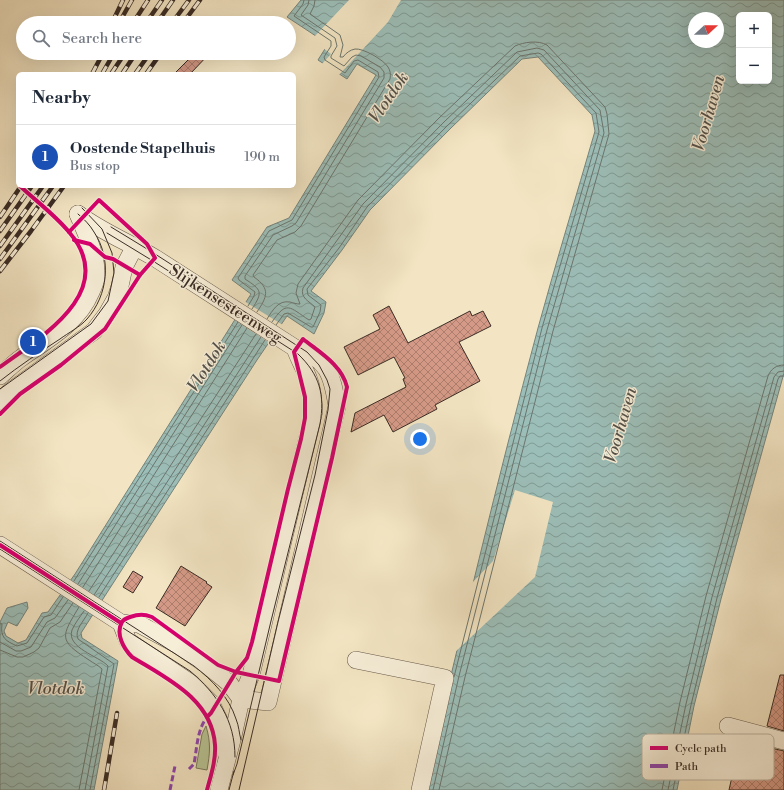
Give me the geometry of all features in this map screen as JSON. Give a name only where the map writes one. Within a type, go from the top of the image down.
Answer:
[{"type":"street","name":"Slijkensesteenweg","points":[[0,376],[20,359],[74,319],[86,304],[96,282],[96,262],[80,211],[295,348],[307,352],[322,363],[334,384],[337,406],[268,702],[241,698]]},
{"type":"street","points":[[0,401],[12,390],[94,331],[107,314],[116,298],[124,267],[135,246]]},
{"type":"street","name":"Slijkensesteenweg","points":[[219,790],[241,698],[251,675],[314,411],[313,395],[309,380],[295,348]]},
{"type":"street","points":[[0,545],[106,612],[121,623],[128,641],[192,684],[211,703],[220,722],[224,737],[226,760]]},
{"type":"street","points":[[121,623],[139,624],[178,645],[229,683],[241,698]]},
{"type":"street","points":[[356,660],[445,678],[420,790]]},
{"type":"street","points":[[728,726],[758,734]]},
{"type":"street","points":[[774,738],[784,741]]},
{"type":"green space","points":[[206,726],[210,748],[207,770],[196,768],[202,734]]},
{"type":"water","points":[[301,0],[784,0],[784,373],[721,599],[688,734],[642,734],[642,780],[679,780],[677,790],[424,790],[479,559],[523,385],[595,131],[592,115],[538,57],[522,59],[370,210],[311,291],[326,302],[324,313],[314,334],[287,316],[81,633],[82,638],[118,661],[94,790],[0,790],[0,622],[7,608],[27,602],[28,608],[17,626],[8,622],[4,631],[6,636],[18,643],[26,640],[42,613],[48,612],[75,574],[251,294],[232,280],[267,227],[289,218],[376,75],[357,64],[347,79],[318,60],[328,44],[296,23],[296,16],[288,16]]},
{"type":"pier","points":[[349,0],[401,0],[388,22],[338,76],[321,65],[331,54],[323,48],[325,45],[314,37]]},
{"type":"pier","points":[[244,301],[283,325],[270,343],[233,319]]},
{"type":"pier","points":[[515,490],[553,502],[535,577],[454,653],[471,584],[493,561]]},
{"type":"building","points":[[188,60],[203,60],[192,72],[176,72]]},
{"type":"building","points":[[389,306],[408,343],[470,311],[472,316],[483,311],[491,326],[459,342],[480,381],[435,405],[437,409],[393,432],[384,415],[351,432],[355,413],[406,387],[403,379],[405,378],[394,357],[358,375],[344,347],[380,329],[373,315]]},
{"type":"building","points":[[181,566],[207,582],[206,583],[212,587],[185,626],[156,608]]},
{"type":"building","points":[[133,571],[143,577],[133,593],[123,587]]},
{"type":"building","points":[[780,675],[784,675],[784,731],[767,726]]},
{"type":"building","points":[[774,749],[784,751],[784,790],[729,790],[731,780],[774,780]]},
{"type":"tram line","points":[[0,389],[91,324],[108,301],[114,273],[112,253],[102,229],[82,208]]},
{"type":"tram line","points":[[0,381],[81,325],[94,309],[99,299],[105,277],[103,254],[100,243],[92,229],[78,214]]},
{"type":"tram line","points":[[111,227],[307,352],[319,365],[330,389],[328,410],[315,475],[278,622],[239,790]]},
{"type":"tram line","points":[[107,233],[298,354],[311,370],[319,386],[322,404],[320,424],[237,764],[233,775]]},
{"type":"tram line","points":[[0,541],[201,671],[229,703],[237,722],[241,740]]},
{"type":"tram line","points":[[0,549],[190,671],[208,689],[223,709],[232,731],[235,757]]},
{"type":"tram line","points":[[229,790],[234,771]]},
{"type":"railway","points":[[115,16],[123,0]]},
{"type":"railway","points":[[123,16],[132,0]]},
{"type":"railway","points":[[138,16],[148,0]]},
{"type":"railway","points":[[151,16],[162,0]]},
{"type":"railway","points":[[162,16],[173,0]]},
{"type":"railway","points":[[177,16],[189,0]]},
{"type":"railway","points":[[188,16],[200,0]]},
{"type":"railway","points":[[93,72],[99,60]]},
{"type":"railway","points":[[103,72],[110,60]]},
{"type":"railway","points":[[112,72],[120,60]]},
{"type":"railway","points":[[123,72],[131,60]]},
{"type":"railway","points":[[136,72],[145,60]]},
{"type":"railway","points":[[147,72],[156,60]]},
{"type":"railway","points":[[0,217],[20,188]]},
{"type":"railway","points":[[0,231],[31,188]]},
{"type":"railway","points":[[0,246],[42,188]]},
{"type":"railway","points":[[0,259],[52,188]]},
{"type":"railway","points":[[0,271],[63,188]]},
{"type":"railway","points":[[104,790],[117,713]]},
{"type":"marked path","points":[[189,769],[194,764],[199,733],[207,717]]},
{"type":"marked path","points":[[170,790],[175,766]]},
{"type":"cycle path","points":[[0,367],[35,342],[53,327],[69,310],[80,293],[86,274],[82,254],[69,232],[52,214],[22,188]]},
{"type":"cycle path","points":[[69,232],[99,200],[147,244],[155,258],[140,275]]},
{"type":"cycle path","points":[[0,414],[20,394],[61,365],[105,329],[140,275],[113,259],[105,257],[90,244],[74,240]]},
{"type":"cycle path","points":[[207,717],[236,672],[247,658],[252,642],[305,418],[305,397],[294,352],[303,339],[323,354],[335,366],[340,372],[347,387],[332,458],[279,681],[236,672],[218,665],[149,616],[139,615],[125,619],[119,631],[121,641],[132,657],[159,673],[185,692],[196,702],[206,715],[212,729],[215,745],[214,762],[207,790]]},
{"type":"cycle path","points":[[0,545],[121,623]]},
{"type":"place","name":"Oostende Stapelhuis","points":[[33,342]]},
{"type":"water label","name":"Vlotdok","points":[[388,97]]},
{"type":"water label","name":"Voorhaven","points":[[708,113]]},
{"type":"water label","name":"Vlotdok","points":[[206,366]]},
{"type":"water label","name":"Voorhaven","points":[[620,425]]},
{"type":"water label","name":"Vlotdok","points":[[56,688]]}]
